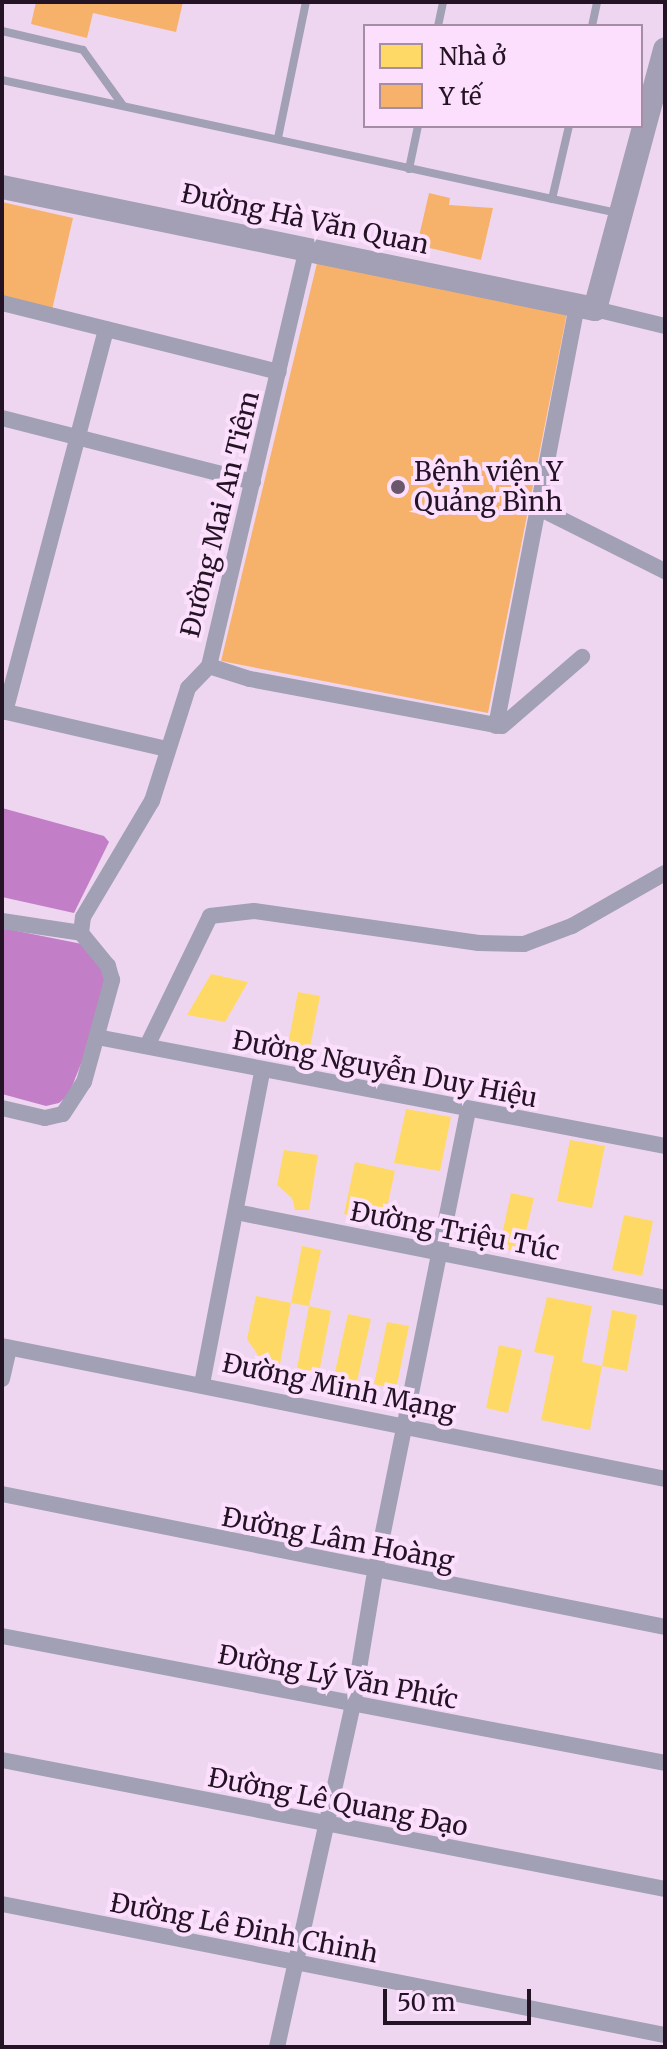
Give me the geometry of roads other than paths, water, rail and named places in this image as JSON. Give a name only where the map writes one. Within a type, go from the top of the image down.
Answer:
[{"type":"main road","points":[[586,307],[621,214],[665,49]]},
{"type":"main road","name":"Đường Hà Văn Quan","points":[[2,187],[586,307]]},
{"type":"street","name":"Đường Mai An Tiêm","points":[[81,933],[83,917],[152,801],[188,688],[209,666],[307,248]]},
{"type":"street","points":[[2,303],[279,372]]},
{"type":"street","points":[[496,726],[586,307],[665,326]]},
{"type":"street","points":[[106,329],[4,712],[167,749]]},
{"type":"street","points":[[2,418],[253,482]]},
{"type":"street","points":[[541,509],[665,571]]},
{"type":"street","points":[[209,666],[250,679],[496,726],[510,723],[582,657]]},
{"type":"street","points":[[147,1046],[210,916],[254,911],[479,943],[524,944],[572,926],[665,873]]},
{"type":"street","points":[[2,921],[81,933],[108,966],[112,980],[84,1082],[63,1114],[45,1118],[2,1108]]},
{"type":"street","name":"Đường Nguyễn Duy Hiệu","points":[[97,1037],[262,1072],[665,1146]]},
{"type":"street","points":[[202,1384],[262,1072]]},
{"type":"street","points":[[277,2047],[298,1964],[353,1705],[375,1572],[468,1110]]},
{"type":"street","name":"Đường Triệu Túc","points":[[236,1212],[665,1298]]},
{"type":"street","points":[[2,1379],[5,1347]]},
{"type":"street","name":"Đường Minh Mạng","points":[[5,1347],[665,1479]]},
{"type":"street","name":"Đường Lâm Hoàng","points":[[2,1494],[375,1572],[665,1627]]},
{"type":"street","name":"Đường Lý Văn Phức","points":[[2,1636],[665,1763]]},
{"type":"street","name":"Đường Lê Quang Đạo","points":[[2,1760],[665,1889]]},
{"type":"street","name":"Đường Lê Đinh Chinh","points":[[2,1904],[664,2035]]},
{"type":"lane","points":[[278,138],[306,2]]},
{"type":"lane","points":[[438,24],[443,2]]},
{"type":"lane","points":[[592,24],[597,2]]},
{"type":"lane","points":[[2,31],[83,50],[123,105]]},
{"type":"lane","points":[[2,80],[621,214]]},
{"type":"lane","points":[[409,169],[418,128]]},
{"type":"lane","points":[[552,199],[569,128]]},
{"type":"place","name":"Bệnh viện Y Quảng Bình","points":[[398,487]]}]
